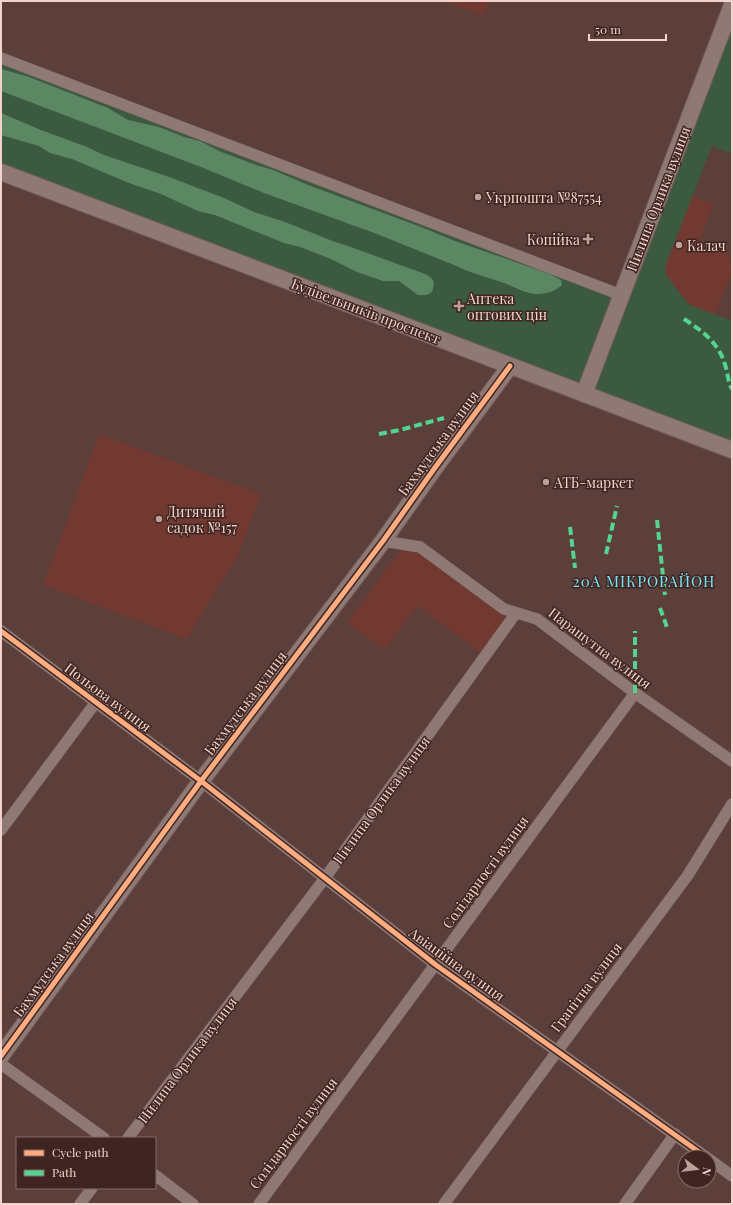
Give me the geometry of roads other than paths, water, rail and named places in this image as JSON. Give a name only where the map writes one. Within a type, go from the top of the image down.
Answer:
[{"type":"street","name":"Пилипа Орлика вулиця","points":[[584,394],[732,5]]},
{"type":"street","points":[[1,58],[622,295]]},
{"type":"street","name":"Будівельників проспект","points":[[1,172],[732,450]]},
{"type":"street","name":"Бахмутська вулиця","points":[[1,1056],[201,781],[383,541],[434,468],[510,366]]},
{"type":"street","name":"Парашутна вулиця","points":[[383,541],[420,547],[504,609],[537,619],[635,693],[732,761]]},
{"type":"street","name":"Пилипа Орлика вулиця","points":[[129,1137],[325,878],[516,613]]},
{"type":"street","name":"Польова вулиця","points":[[1,631],[201,781]]},
{"type":"street","name":"Солідарності вулиця","points":[[259,1204],[635,693]]},
{"type":"street","points":[[1,830],[96,702]]},
{"type":"street","name":"Авіаційна вулиця","points":[[201,781],[436,965],[695,1149]]},
{"type":"street","name":"Гранітна вулиця","points":[[444,1204],[688,875],[732,804]]},
{"type":"street","points":[[1,1064],[103,1137]]},
{"type":"street","points":[[625,1204],[675,1134]]},
{"type":"street","points":[[717,1165],[732,1176]]},
{"type":"street","points":[[156,1176],[193,1204]]},
{"type":"street","points":[[80,1204],[91,1189]]},
{"type":"place","name":"Укрпошта №87554","points":[[478,197]]},
{"type":"place","name":"Копійка","points":[[588,239]]},
{"type":"place","name":"Калач","points":[[679,245]]},
{"type":"place","name":"Аптека оптових цін","points":[[459,306]]},
{"type":"place","name":"АТБ-маркет","points":[[546,482]]},
{"type":"place","name":"Дитячий садок №157","points":[[159,519]]},
{"type":"district","name":"20А МІКРОРАЙОН","points":[[644,581]]}]
